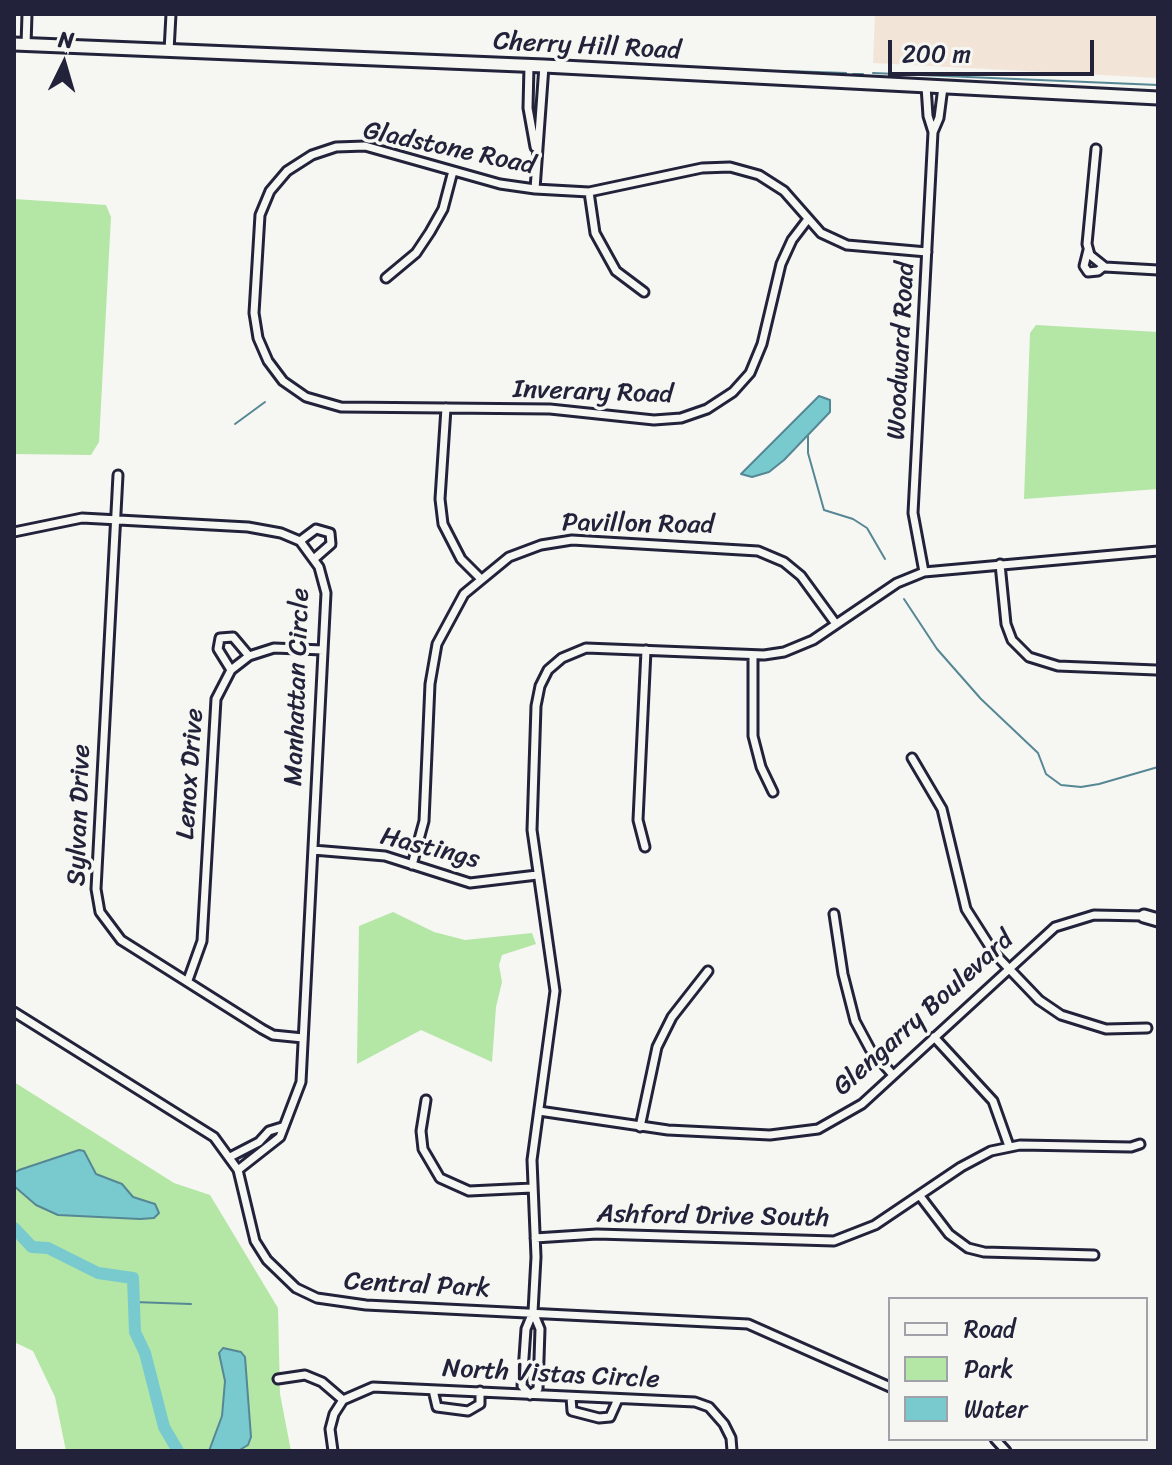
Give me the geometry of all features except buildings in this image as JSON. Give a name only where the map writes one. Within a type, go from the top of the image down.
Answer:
[{"type":"main road","name":"Cherry Hill Road","points":[[20,45],[544,66],[1158,98]]},
{"type":"main road","name":"Glengarry Boulevard","points":[[1144,916],[1158,913]]},
{"type":"main road","name":"Glengarry Boulevard","points":[[1144,916],[1158,920]]},
{"type":"street","points":[[20,45],[27,14]]},
{"type":"street","points":[[169,51],[171,14]]},
{"type":"street","points":[[529,66],[528,108],[536,149]]},
{"type":"street","points":[[535,189],[544,66]]},
{"type":"street","name":"Woodward Road","points":[[924,572],[913,513],[933,132],[928,116],[926,86]]},
{"type":"street","name":"Woodward Road","points":[[933,132],[939,118],[943,87]]},
{"type":"street","name":"Gladstone Road","points":[[306,397],[283,381],[268,361],[258,338],[254,313],[260,215],[270,191],[287,171],[312,155],[336,147],[365,146],[453,171],[535,189],[589,192],[702,168],[730,167],[759,175],[784,191],[821,233],[847,245],[927,252]]},
{"type":"street","points":[[1096,149],[1088,250],[1084,261],[1088,272],[1103,267]]},
{"type":"street","points":[[386,278],[416,253],[430,232],[443,209],[453,171]]},
{"type":"street","points":[[589,192],[595,233],[616,271],[644,292]]},
{"type":"street","name":"Inverary Road","points":[[306,397],[341,407],[550,409],[654,420],[681,418],[707,409],[733,392],[750,373],[762,344],[781,264],[792,240],[808,219]]},
{"type":"street","points":[[1088,250],[1094,261],[1103,267],[1158,270]]},
{"type":"street","points":[[446,408],[440,499],[443,524],[461,559],[480,578]]},
{"type":"street","name":"Sylvan Drive","points":[[118,475],[97,899],[103,918],[121,940],[262,1029],[273,1035],[303,1038]]},
{"type":"street","points":[[14,532],[82,518],[248,527],[281,533],[300,541],[316,529],[330,533],[331,544],[315,558]]},
{"type":"street","name":"Manhattan Circle","points":[[238,1170],[280,1137],[301,1082],[326,593],[315,558],[300,541]]},
{"type":"street","name":"Pavillon Road","points":[[412,865],[424,821],[434,654],[452,611],[480,578],[519,552],[562,541],[744,548],[771,555],[795,570],[836,624]]},
{"type":"street","points":[[533,1312],[540,1329],[538,1389],[530,1395],[522,1386],[526,1329],[533,1312],[535,1238],[532,1188],[555,991],[537,875],[532,798],[536,706],[542,680],[559,660],[586,648],[753,655],[793,650],[897,583],[924,572],[1156,552]]},
{"type":"street","points":[[1000,564],[1006,624],[1012,640],[1029,657],[1058,666],[1156,670]]},
{"type":"street","points":[[231,670],[218,649],[220,638],[233,637],[249,656]]},
{"type":"street","name":"Lenox Drive","points":[[188,980],[202,941],[216,699],[231,670],[249,656],[274,648],[323,650]]},
{"type":"street","points":[[645,847],[638,820],[646,650]]},
{"type":"street","points":[[753,655],[753,736],[761,767],[773,792]]},
{"type":"street","points":[[912,758],[942,809],[966,909],[983,939],[1008,968],[1048,1007],[1076,1022],[1106,1029],[1147,1028]]},
{"type":"street","name":"Hastings","points":[[313,850],[373,854],[470,883],[537,875]]},
{"type":"street","points":[[834,914],[846,989],[855,1021],[870,1049],[893,1075]]},
{"type":"street","name":"Glengarry Boulevard","points":[[539,1111],[640,1127],[770,1135],[806,1132],[849,1114],[1043,935],[1068,921],[1094,915],[1144,916]]},
{"type":"street","points":[[640,1127],[657,1047],[672,1017],[708,971]]},
{"type":"street","name":"Central Park","points":[[14,1012],[204,1129],[238,1170],[255,1241],[267,1260],[296,1288],[317,1298],[366,1305],[748,1324],[888,1386]]},
{"type":"street","points":[[934,1037],[993,1101],[1009,1146],[1131,1147],[1140,1144]]},
{"type":"street","points":[[426,1100],[421,1131],[423,1149],[440,1178],[476,1192],[532,1188]]},
{"type":"street","points":[[230,1157],[259,1142],[269,1131],[282,1127]]},
{"type":"street","name":"Ashford Drive South","points":[[535,1238],[597,1234],[825,1243],[862,1232],[972,1160],[1009,1146]]},
{"type":"street","points":[[920,1196],[949,1234],[968,1248],[984,1252],[1094,1255]]},
{"type":"street","points":[[278,1379],[305,1375],[322,1382],[343,1400],[330,1429],[333,1451]]},
{"type":"street","name":"North Vistas Circle","points":[[343,1400],[373,1387],[687,1401],[709,1407],[724,1424],[731,1438],[732,1451]]},
{"type":"street","points":[[433,1390],[437,1407],[468,1411],[480,1404],[480,1391]]},
{"type":"street","points":[[571,1397],[572,1411],[599,1418],[610,1417],[618,1399]]},
{"type":"street","points":[[992,1451],[997,1441],[1006,1451]]},
{"type":"shaded area","points":[[875,14],[1158,14],[1158,78],[873,63]]},
{"type":"green space","points":[[14,199],[106,205],[111,217],[99,442],[91,455],[14,454]]},
{"type":"green space","points":[[1036,325],[1158,332],[1158,489],[1024,499],[1030,333]]},
{"type":"green space","points":[[393,912],[434,932],[465,940],[532,933],[536,944],[502,955],[499,965],[502,982],[496,1007],[492,1062],[421,1030],[357,1064],[359,926]]},
{"type":"green space","points":[[14,1082],[174,1183],[210,1195],[278,1308],[280,1394],[291,1451],[66,1451],[55,1397],[33,1351],[14,1342]]},
{"type":"water","points":[[819,396],[830,400],[830,412],[784,460],[769,472],[752,477],[741,474]]},
{"type":"water","points":[[84,1151],[96,1174],[122,1184],[133,1197],[155,1204],[159,1213],[154,1218],[140,1219],[58,1215],[36,1205],[14,1186],[14,1173],[19,1170]]},
{"type":"water","points":[[223,1348],[241,1352],[245,1357],[251,1437],[248,1445],[238,1451],[209,1451],[222,1416],[225,1381],[219,1353]]},
{"type":"waterway","points":[[787,71],[846,73]]},
{"type":"waterway","points":[[873,73],[1158,85]]},
{"type":"waterway","points":[[853,74],[863,74]]},
{"type":"waterway","points":[[235,424],[265,402]]},
{"type":"waterway","points":[[808,436],[808,453],[824,510],[853,519],[867,528],[885,559]]},
{"type":"waterway","points":[[904,599],[937,649],[981,699],[1038,753],[1046,774],[1061,785],[1081,787],[1099,784],[1158,767]]},
{"type":"waterway","points":[[14,1228],[32,1247],[48,1248],[98,1273],[133,1278],[135,1332],[145,1353],[164,1427],[178,1451]]},
{"type":"waterway","points":[[134,1302],[191,1304]]}]
